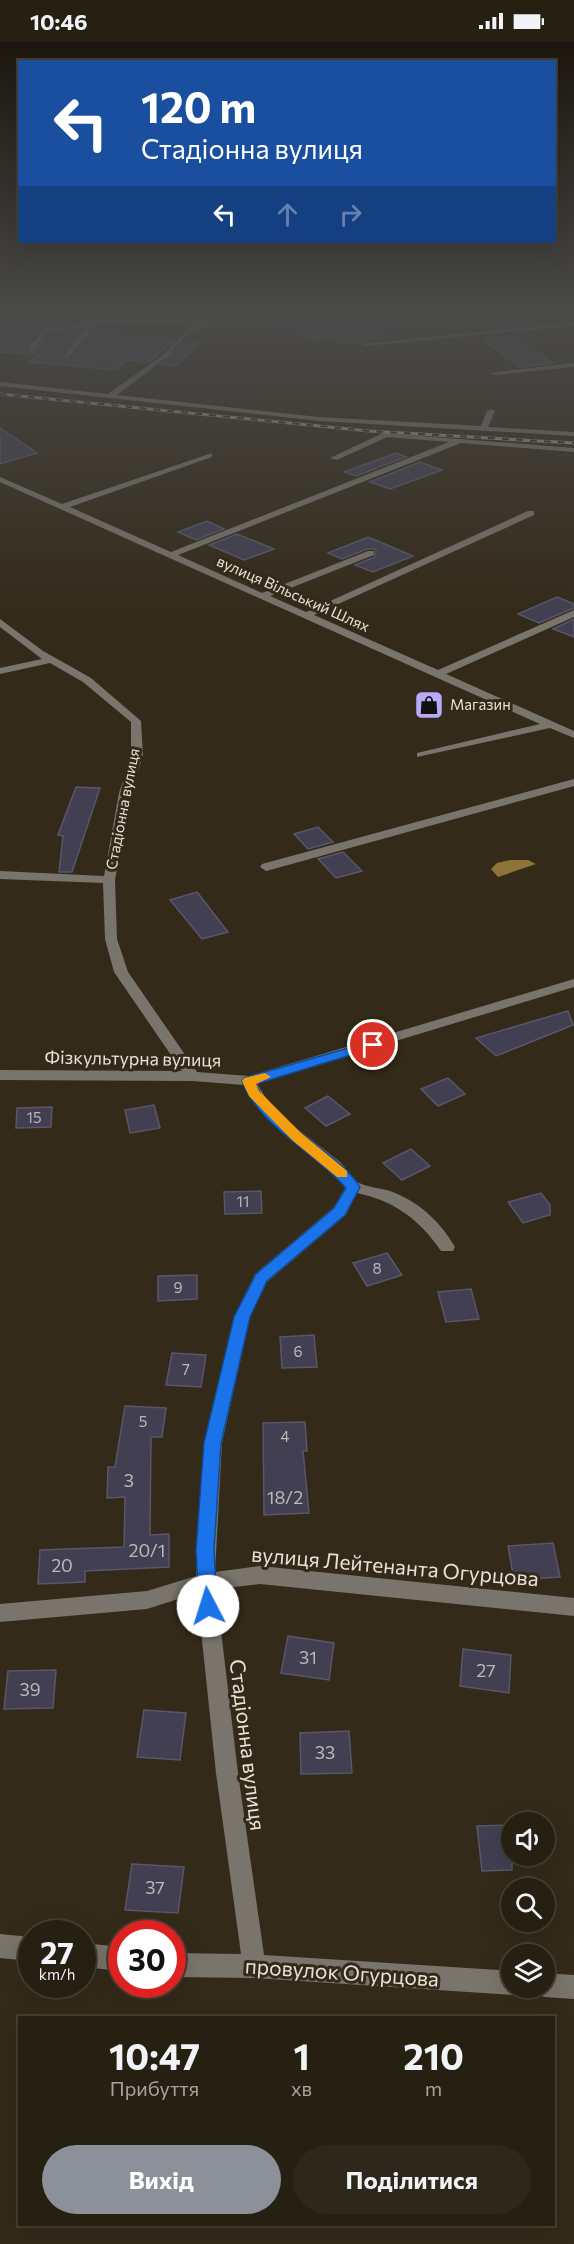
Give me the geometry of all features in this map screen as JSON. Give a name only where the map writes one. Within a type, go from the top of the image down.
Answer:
[{"type":"street","points":[[290,416],[483,430],[574,434]]},
{"type":"street","points":[[483,430],[489,416]]},
{"type":"street","points":[[334,458],[386,435],[574,449]]},
{"type":"street","points":[[171,555],[460,441]]},
{"type":"street","points":[[64,507],[144,476],[210,455]]},
{"type":"street","name":"вулиця Вільський Шлях","points":[[0,478],[574,735]]},
{"type":"street","points":[[305,616],[531,513]]},
{"type":"street","points":[[262,596],[371,553]]},
{"type":"street","points":[[436,675],[574,613]]},
{"type":"street","name":"Стадіонна вулиця","points":[[0,622],[51,660],[87,680],[136,722],[137,756],[125,794],[109,880],[111,939],[121,972],[193,1076]]},
{"type":"street","points":[[0,671],[51,660]]},
{"type":"street","points":[[421,755],[550,725]]},
{"type":"street","points":[[266,867],[574,782]]},
{"type":"street","points":[[0,874],[109,880]]},
{"type":"street","name":"Фізкультурна вулиця","points":[[0,1075],[193,1076],[249,1081],[574,983]]},
{"type":"street","points":[[249,1081],[253,1093],[265,1107],[296,1137],[335,1166],[353,1187],[385,1193],[421,1213],[447,1247]]},
{"type":"street","name":"Стадіонна вулиця","points":[[254,1966],[227,1773],[205,1582],[213,1443],[242,1317],[261,1278],[340,1211],[353,1187]]},
{"type":"street","name":"вулиця Лейтенанта Огурцова","points":[[0,1613],[147,1600],[205,1582],[260,1575],[574,1607]]},
{"type":"street","points":[[0,1946],[18,1948]]},
{"type":"street","name":"провулок Огурцова","points":[[186,1965],[254,1966],[501,1982]]},
{"type":"street","points":[[555,1986],[574,1987]]},
{"type":"shaded area","points":[[528,860],[536,864],[498,877],[491,869],[497,863]]},
{"type":"building","points":[[0,428],[37,453],[0,464]]},
{"type":"building","points":[[396,453],[406,457],[356,476],[344,472]]},
{"type":"building","points":[[420,462],[442,470],[390,489],[370,482]]},
{"type":"building","points":[[207,521],[224,529],[196,540],[178,532]]},
{"type":"building","points":[[237,534],[274,549],[244,560],[209,545]]},
{"type":"building","points":[[368,537],[413,556],[373,572],[355,565],[375,557],[376,549],[367,549],[342,559],[328,553]]},
{"type":"building","points":[[557,597],[574,604],[574,608],[539,623],[518,614]]},
{"type":"building","points":[[574,619],[574,637],[553,629]]},
{"type":"building","points":[[76,787],[100,788],[72,872],[59,872],[63,836],[58,835]]},
{"type":"building","points":[[318,827],[333,842],[308,849],[294,834]]},
{"type":"building","points":[[343,852],[362,871],[336,878],[318,859]]},
{"type":"building","points":[[197,892],[228,932],[202,939],[170,900]]},
{"type":"building","points":[[568,1011],[573,1025],[496,1056],[476,1038]]},
{"type":"building","points":[[448,1078],[465,1094],[438,1106],[421,1089]]},
{"type":"building","points":[[328,1096],[350,1114],[326,1126],[305,1108]]},
{"type":"building","points":[[154,1105],[160,1128],[130,1133],[125,1110]]},
{"type":"building","points":[[52,1107],[51,1127],[16,1128],[17,1108]]},
{"type":"building","points":[[411,1149],[430,1166],[402,1180],[383,1163]]},
{"type":"building","points":[[261,1191],[262,1213],[225,1214],[224,1192]]},
{"type":"building","points":[[541,1193],[550,1205],[550,1215],[523,1223],[508,1202]]},
{"type":"building","points":[[387,1253],[402,1275],[367,1286],[353,1263]]},
{"type":"building","points":[[197,1275],[197,1299],[158,1301],[158,1276]]},
{"type":"building","points":[[471,1289],[479,1319],[446,1322],[438,1292]]},
{"type":"building","points":[[314,1335],[317,1367],[282,1368],[280,1337]]},
{"type":"building","points":[[172,1353],[206,1355],[201,1387],[166,1385]]},
{"type":"building","points":[[125,1406],[166,1408],[162,1437],[151,1437],[150,1535],[169,1534],[169,1567],[85,1571],[85,1582],[38,1584],[40,1550],[124,1547],[125,1497],[107,1498],[108,1467],[115,1467]]},
{"type":"building","points":[[305,1422],[307,1451],[303,1451],[309,1513],[264,1515],[263,1423]]},
{"type":"building","points":[[553,1543],[560,1577],[514,1580],[508,1546]]},
{"type":"building","points":[[288,1636],[334,1643],[329,1680],[281,1673]]},
{"type":"building","points":[[463,1649],[511,1655],[509,1693],[460,1686]]},
{"type":"building","points":[[56,1670],[53,1708],[4,1709],[8,1671]]},
{"type":"building","points":[[144,1710],[186,1713],[180,1760],[137,1757]]},
{"type":"building","points":[[349,1731],[352,1773],[301,1774],[300,1733]]},
{"type":"building","points":[[501,1825],[501,1866],[512,1866],[512,1870],[482,1871],[477,1826]]},
{"type":"building","points":[[132,1864],[184,1867],[178,1913],[125,1910]]},
{"type":"railway","points":[[217,416],[369,431],[574,443]]},
{"type":"slow traffic","points":[[265,1077],[249,1081],[253,1093],[296,1137],[335,1166],[342,1174]]},
{"type":"place","name":"Магазин","points":[[429,705]]},
{"type":"route","points":[[208,1606],[205,1550],[213,1443],[242,1317],[261,1278],[340,1211],[353,1187],[335,1166],[296,1137],[265,1107],[253,1093],[249,1081],[373,1045]]}]
